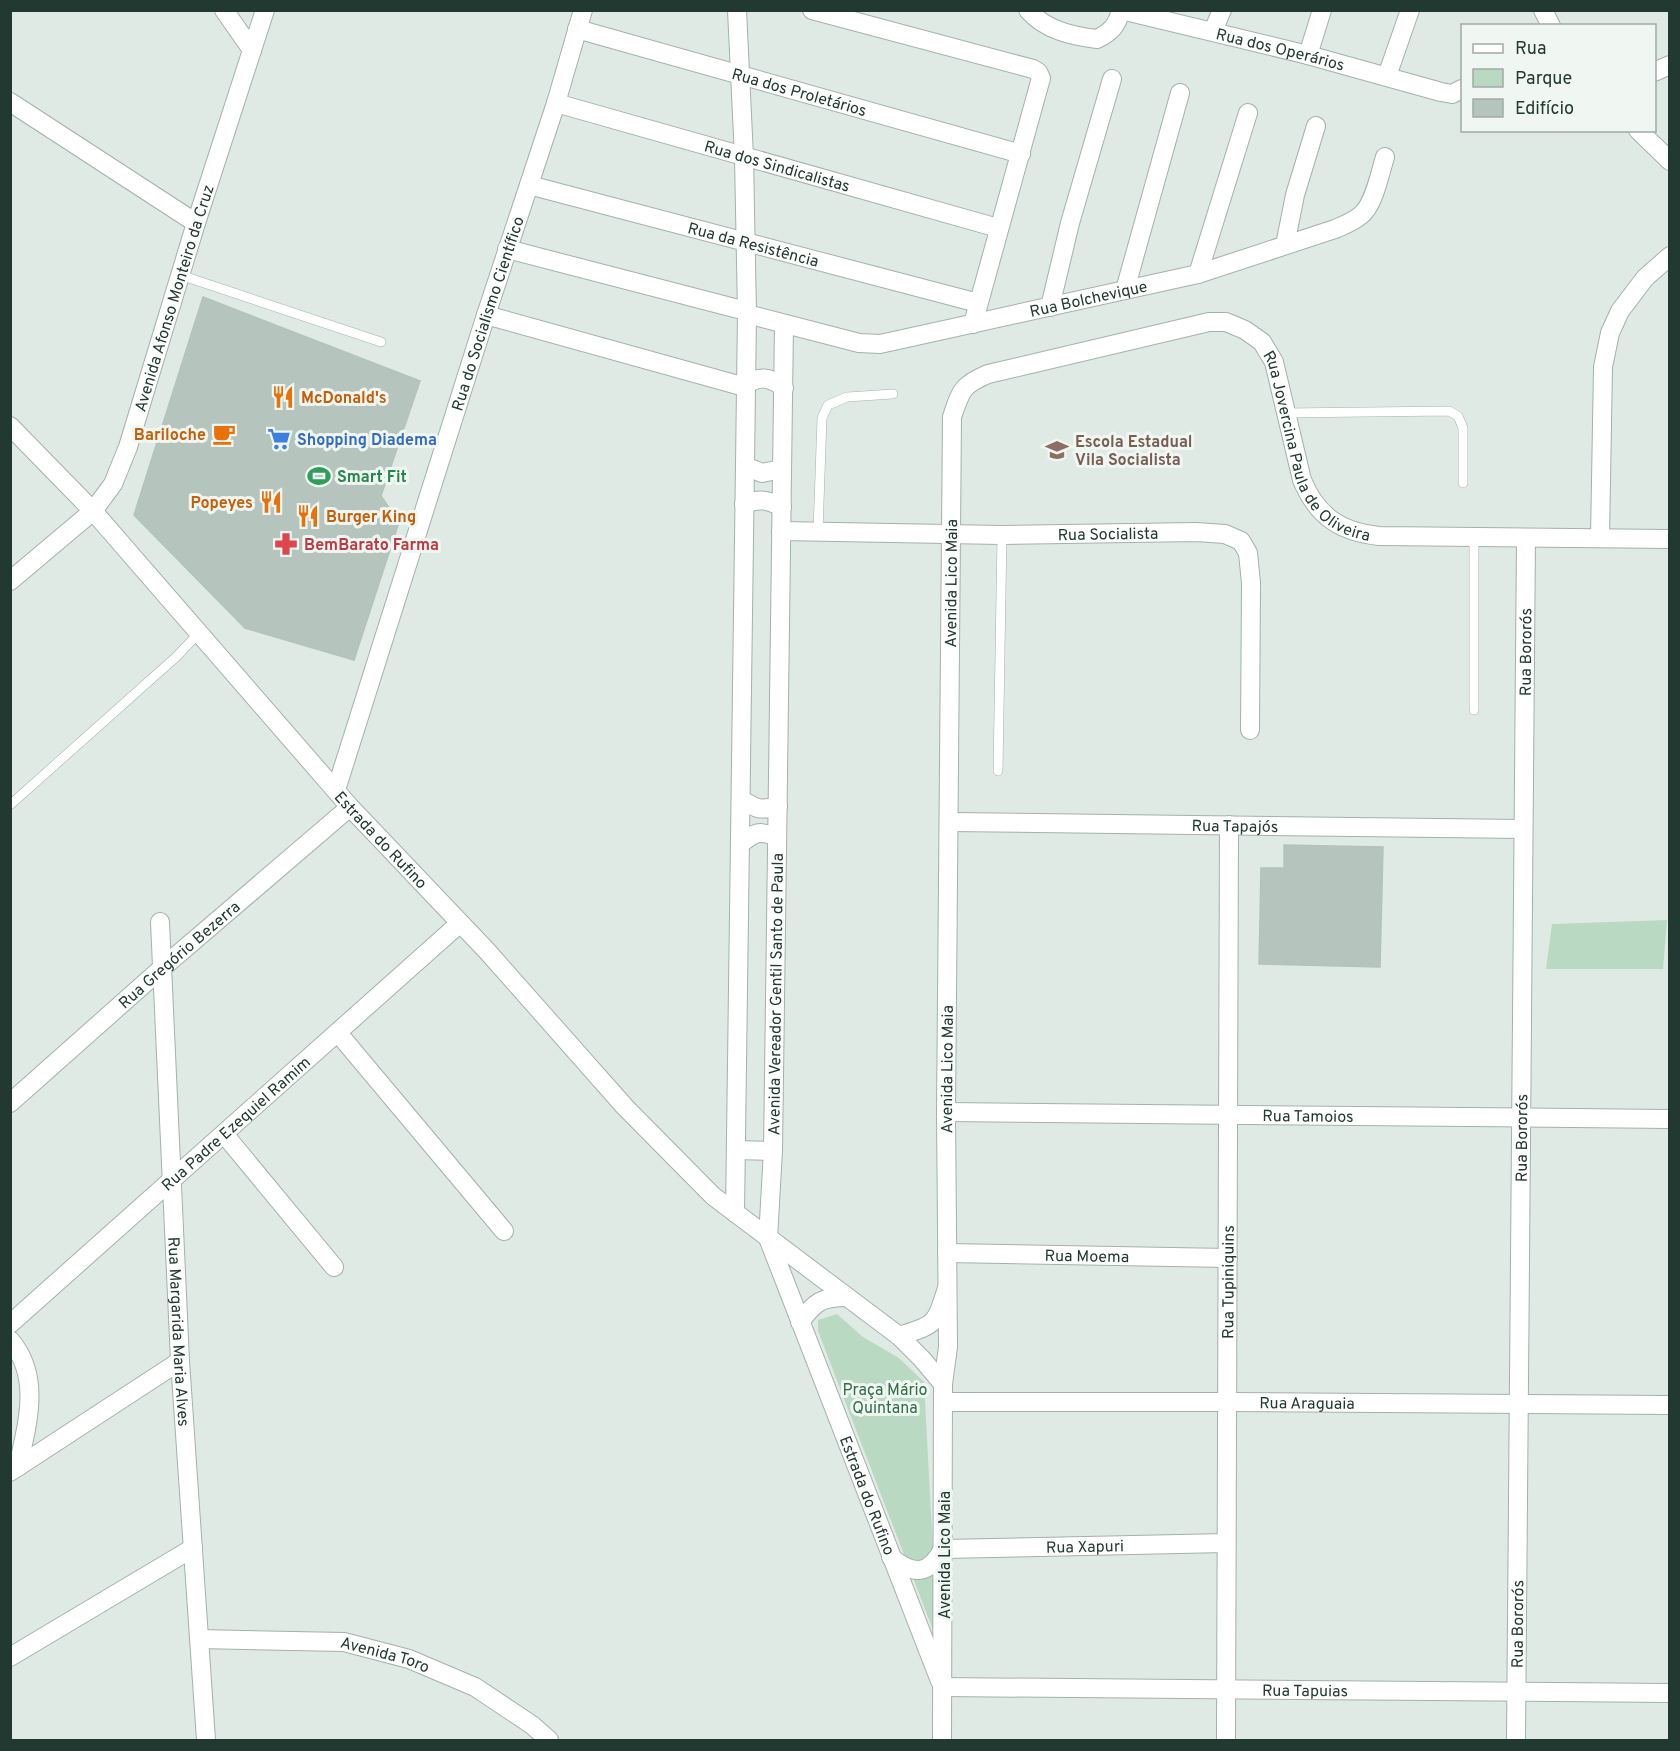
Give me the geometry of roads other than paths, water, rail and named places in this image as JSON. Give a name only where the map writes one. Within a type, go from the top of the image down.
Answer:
[{"type":"street","points":[[224,10],[252,50]]},
{"type":"street","name":"Avenida Afonso Monteiro da Cruz","points":[[10,581],[93,512],[113,484],[128,447],[196,223],[265,10]]},
{"type":"street","name":"Rua do Socialismo Científico","points":[[336,790],[507,249],[556,103],[583,10]]},
{"type":"street","points":[[735,1213],[747,312],[738,10]]},
{"type":"street","points":[[812,10],[1038,72],[1041,78],[973,324]]},
{"type":"street","name":"Rua dos Operários","points":[[1028,10],[1035,19],[1050,28],[1097,39],[1110,33],[1118,23],[1121,10],[1308,55],[1441,92],[1452,94],[1461,90]]},
{"type":"street","points":[[1213,31],[1222,10]]},
{"type":"street","points":[[1308,55],[1322,10]]},
{"type":"street","points":[[1387,76],[1410,10]]},
{"type":"street","points":[[1543,10],[1550,24]]},
{"type":"street","name":"Rua dos Proletários","points":[[577,29],[1021,154]]},
{"type":"street","points":[[1656,71],[1670,65]]},
{"type":"street","points":[[1050,307],[1070,223],[1112,79]]},
{"type":"street","points":[[1125,290],[1180,93]]},
{"type":"street","points":[[10,102],[196,223]]},
{"type":"street","name":"Rua dos Sindicalistas","points":[[556,103],[998,228]]},
{"type":"street","points":[[1198,274],[1248,113]]},
{"type":"street","points":[[1285,244],[1295,195],[1316,126]]},
{"type":"street","points":[[1640,132],[1670,160]]},
{"type":"street","name":"Rua Bolchevique","points":[[507,249],[747,312],[784,324],[859,343],[880,344],[1198,274],[1335,229],[1363,214],[1369,205],[1385,157]]},
{"type":"street","name":"Rua da Resistência","points":[[529,185],[978,303]]},
{"type":"street","points":[[1600,538],[1603,367],[1610,333],[1620,311],[1645,278],[1670,256]]},
{"type":"street","points":[[486,315],[745,387]]},
{"type":"street","name":"Rua Jovercina Paula de Oliveira","points":[[958,399],[968,382],[988,374],[1209,322],[1226,322],[1245,330],[1262,342],[1274,362],[1302,480],[1310,498],[1339,526],[1358,534],[1379,536],[1670,540]]},
{"type":"street","name":"Avenida Vereador Gentil Santo de Paula","points":[[768,1238],[772,1151],[784,324]]},
{"type":"street","points":[[745,387],[750,381],[764,378],[775,381],[783,388]]},
{"type":"street","name":"Avenida Lico Maia","points":[[942,1740],[943,1384],[948,1347],[946,1112],[952,417],[958,399]]},
{"type":"street","name":"Estrada do Rufino","points":[[10,426],[93,512],[350,807],[487,951],[625,1107],[713,1196],[899,1336],[943,1384]]},
{"type":"street","points":[[745,466],[762,473],[782,469]]},
{"type":"street","points":[[744,504],[762,500],[782,507]]},
{"type":"street","name":"Rua Socialista","points":[[781,531],[951,533],[1002,536],[1196,532],[1225,534],[1241,541],[1248,553],[1251,583],[1250,730]]},
{"type":"street","name":"Rua Bororós","points":[[1516,1740],[1526,538]]},
{"type":"street","points":[[741,799],[755,808],[765,809],[778,806]]},
{"type":"street","name":"Rua Gregório Bezerra","points":[[10,1103],[162,968],[350,807]]},
{"type":"street","name":"Rua Tapajós","points":[[949,822],[1523,829]]},
{"type":"street","name":"Rua Tupiniquins","points":[[1226,1740],[1229,825]]},
{"type":"street","name":"Avenida Vereador Gentil Santo de Paula","points":[[740,844],[756,832],[777,837]]},
{"type":"street","name":"Rua Margarida Maria Alves","points":[[160,922],[180,1361],[206,1740]]},
{"type":"street","name":"Rua Padre Ezequiel Ramim","points":[[10,1324],[459,924]]},
{"type":"street","points":[[338,1033],[504,1231]]},
{"type":"street","name":"Rua Tamoios","points":[[946,1112],[1670,1119]]},
{"type":"street","points":[[224,1134],[334,1267]]},
{"type":"street","name":"Avenida Vereador Gentil Santo de Paula","points":[[737,1150],[772,1151]]},
{"type":"street","name":"Estrada do Rufino","points":[[768,1238],[942,1687]]},
{"type":"street","name":"Rua Moema","points":[[947,1253],[1227,1258]]},
{"type":"street","points":[[899,1336],[930,1326],[939,1314],[947,1288]]},
{"type":"street","points":[[800,1322],[813,1305],[829,1297],[847,1298]]},
{"type":"street","points":[[10,1340],[18,1348],[27,1368],[31,1389],[28,1422],[14,1469]]},
{"type":"street","points":[[14,1469],[180,1361]]},
{"type":"street","name":"Rua Araguaia","points":[[944,1402],[1670,1405]]},
{"type":"street","name":"Rua Xapuri","points":[[943,1549],[1226,1543]]},
{"type":"street","points":[[10,1658],[193,1548]]},
{"type":"street","points":[[891,1557],[906,1569],[917,1571],[926,1568],[938,1559],[943,1549]]},
{"type":"street","name":"Avenida Toro","points":[[199,1639],[344,1642],[409,1659],[475,1687],[532,1725],[549,1740]]},
{"type":"street","name":"Rua Tapuias","points":[[942,1687],[1670,1693]]},
{"type":"lane","points":[[180,275],[381,342]]},
{"type":"lane","points":[[818,531],[822,418],[828,405],[847,397],[893,394]]},
{"type":"lane","points":[[1286,413],[1449,411],[1458,416],[1463,428],[1463,483]]},
{"type":"lane","points":[[998,771],[1002,536]]},
{"type":"lane","points":[[1474,537],[1474,710]]},
{"type":"lane","points":[[10,805],[200,633]]},
{"type":"place","name":"McDonald's","points":[[283,397]]},
{"type":"place","name":"Bariloche","points":[[224,434]]},
{"type":"place","name":"Shopping Diadema","points":[[279,439]]},
{"type":"place","name":"Escola Estadual Vila Socialista","points":[[1057,450]]},
{"type":"place","name":"Smart Fit","points":[[319,476]]},
{"type":"place","name":"Popeyes","points":[[271,502]]},
{"type":"place","name":"Burger King","points":[[308,516]]},
{"type":"place","name":"BemBarato Farma","points":[[286,544]]},
{"type":"park label","name":"Praça Mário Quintana","points":[[885,1398]]}]
